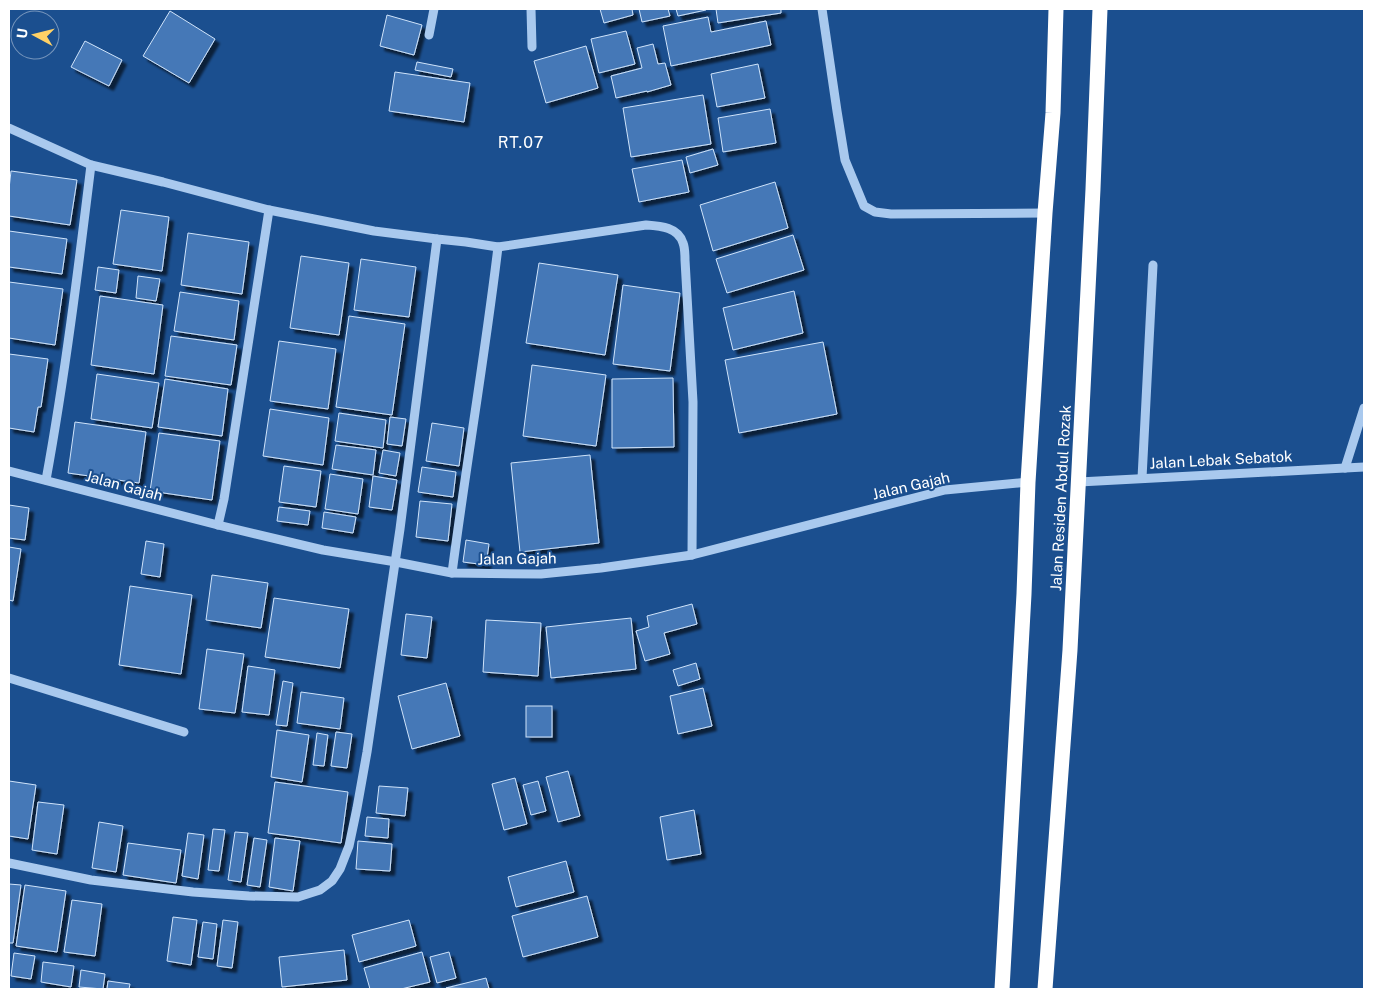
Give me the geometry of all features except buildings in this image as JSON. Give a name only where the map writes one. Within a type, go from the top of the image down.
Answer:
[{"type":"highway","points":[[1002,989],[1024,604],[1028,482],[1053,113],[1056,9]]},
{"type":"highway","name":"Jalan Residen Abdul Rozak","points":[[1045,989],[1070,650],[1100,9]]},
{"type":"street","points":[[429,35],[434,9]]},
{"type":"street","points":[[531,9],[532,47]]},
{"type":"street","points":[[822,9],[836,111],[845,160],[864,206],[875,212],[891,214],[1045,214]]},
{"type":"street","points":[[9,128],[91,166],[162,182],[269,210],[374,231],[498,247],[646,225],[675,230],[683,242],[685,260],[693,402],[692,555]]},
{"type":"street","points":[[46,480],[74,298],[91,166]]},
{"type":"street","points":[[218,525],[224,499],[269,210]]},
{"type":"street","points":[[9,863],[91,880],[193,892],[250,896],[298,897],[320,890],[332,881],[340,869],[348,846],[367,752],[396,562],[436,240]]},
{"type":"street","points":[[452,574],[498,247]]},
{"type":"street","points":[[1142,478],[1152,265]]},
{"type":"street","points":[[1345,468],[1364,408]]},
{"type":"street","name":"Jalan Lebak Sebatok","points":[[1079,482],[1364,467]]},
{"type":"street","name":"Jalan Gajah","points":[[9,471],[323,550],[396,562],[452,574],[541,574],[601,568],[692,555],[945,490],[1028,482]]},
{"type":"street","points":[[9,678],[184,732]]},
{"type":"district","name":"RT.07","points":[[521,142]]}]
